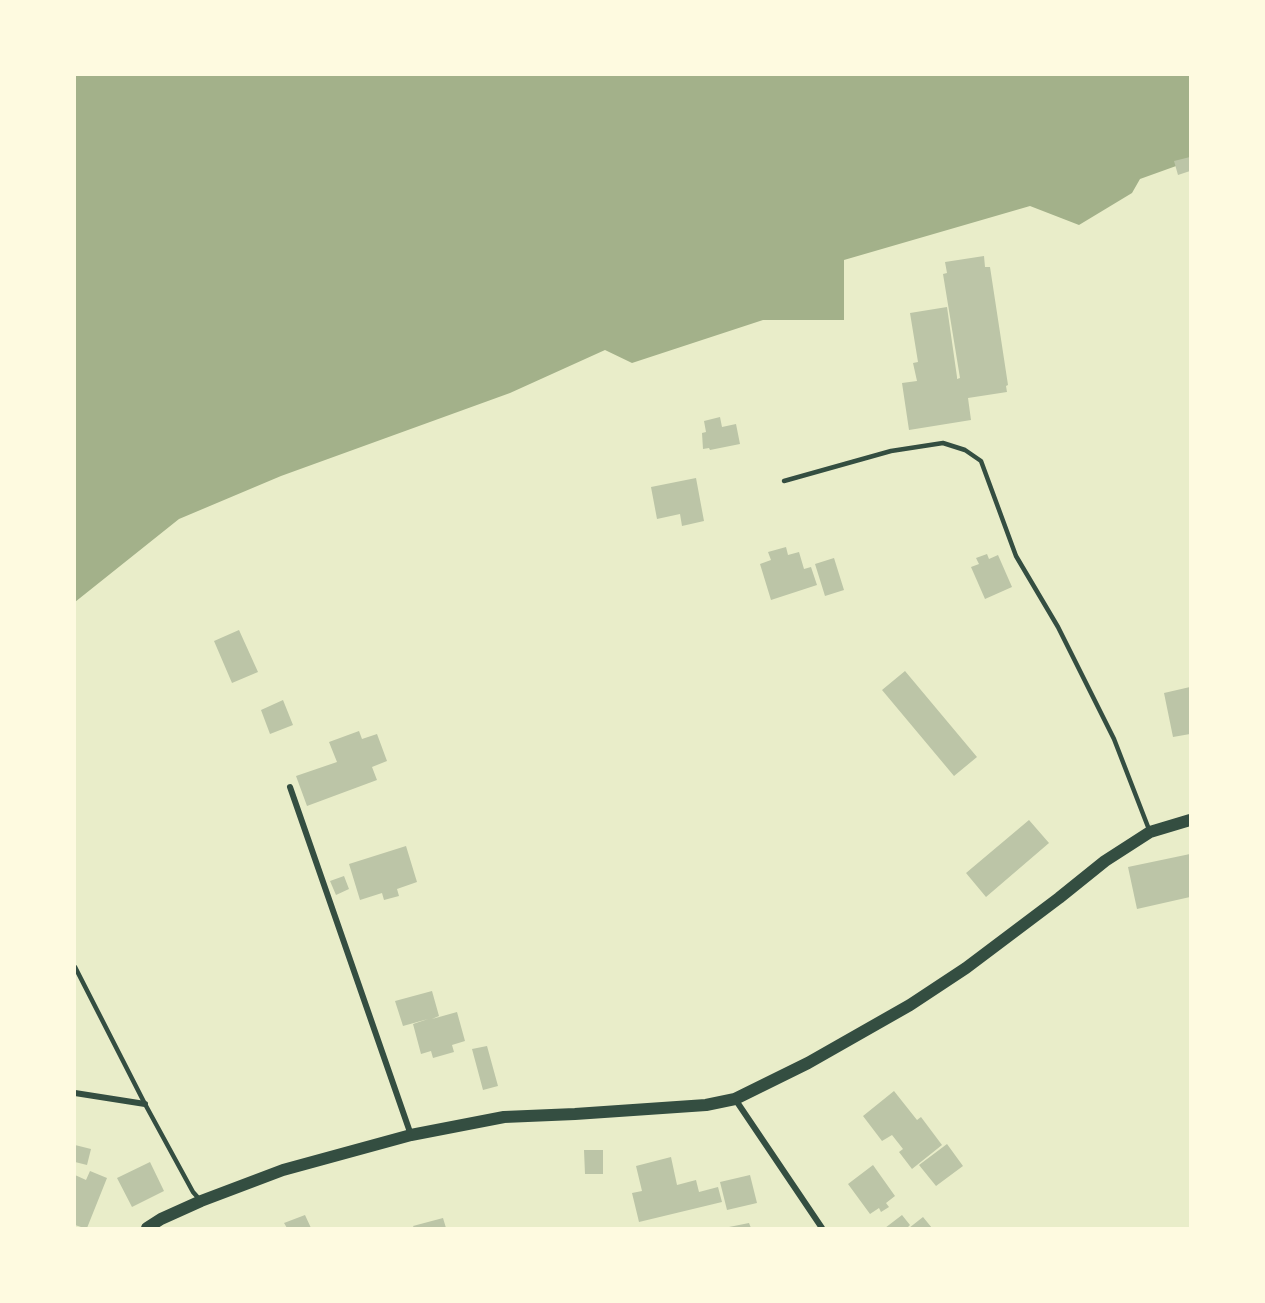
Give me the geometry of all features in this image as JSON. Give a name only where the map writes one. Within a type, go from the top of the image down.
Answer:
[{"type":"main road","points":[[147,1228],[201,1201],[283,1170],[411,1135],[504,1117],[706,1106],[735,1100],[808,1063],[910,1005],[966,968],[1105,861],[1150,832],[1190,820]]},
{"type":"street","points":[[290,787],[411,1135]]},
{"type":"street","points":[[75,1093],[145,1104]]},
{"type":"street","points":[[735,1100],[822,1228]]},
{"type":"lane","points":[[784,481],[891,451],[943,443],[965,450],[981,461],[1016,556],[1058,627],[1114,739],[1150,832]]},
{"type":"lane","points":[[75,967],[145,1104],[193,1192],[201,1201]]},
{"type":"shaded area","points":[[75,75],[1190,75],[1190,161],[1140,179],[1132,193],[1079,225],[1030,206],[844,260],[844,320],[763,320],[632,363],[605,350],[510,393],[281,476],[179,519],[75,602]]},
{"type":"building","points":[[1190,157],[1190,171],[1178,175],[1174,161]]},
{"type":"building","points":[[984,256],[985,267],[990,267],[1008,385],[1006,386],[1007,392],[968,398],[971,420],[909,430],[902,383],[917,381],[913,363],[918,362],[910,313],[947,307],[957,379],[960,378],[943,274],[947,273],[945,262]]},
{"type":"building","points":[[720,417],[722,427],[736,424],[740,444],[710,450],[709,448],[703,449],[702,433],[706,432],[704,421]]},
{"type":"building","points":[[696,478],[704,521],[682,526],[680,514],[657,519],[651,487]]},
{"type":"building","points":[[786,547],[788,555],[799,552],[804,569],[811,567],[817,585],[771,600],[760,564],[771,560],[768,552]]},
{"type":"building","points":[[987,554],[989,559],[998,555],[1012,587],[985,599],[971,567],[979,564],[976,558]]},
{"type":"building","points":[[834,558],[844,590],[825,596],[815,564]]},
{"type":"building","points":[[239,630],[258,672],[232,683],[214,641]]},
{"type":"building","points":[[905,671],[977,757],[954,776],[882,690]]},
{"type":"building","points":[[1190,687],[1190,734],[1173,737],[1164,693]]},
{"type":"building","points":[[283,700],[293,725],[270,734],[261,710]]},
{"type":"building","points":[[359,731],[362,739],[377,734],[387,761],[372,767],[377,780],[307,806],[296,776],[337,762],[329,742]]},
{"type":"building","points":[[1029,820],[1049,843],[986,897],[966,873]]},
{"type":"building","points":[[406,846],[417,882],[397,889],[399,896],[384,900],[382,893],[360,900],[349,864]]},
{"type":"building","points":[[1190,854],[1190,897],[1137,909],[1128,867]]},
{"type":"building","points":[[344,876],[349,889],[336,895],[330,881]]},
{"type":"building","points":[[432,991],[439,1016],[432,1019],[457,1012],[465,1041],[452,1045],[454,1052],[433,1058],[431,1051],[421,1054],[413,1024],[428,1019],[403,1026],[395,1001]]},
{"type":"building","points":[[487,1046],[498,1086],[483,1090],[472,1049]]},
{"type":"building","points":[[894,1091],[917,1120],[921,1117],[942,1145],[912,1169],[899,1152],[903,1149],[892,1135],[882,1141],[863,1116]]},
{"type":"building","points":[[947,1144],[963,1166],[936,1186],[919,1165]]},
{"type":"building","points":[[75,1145],[91,1149],[87,1165],[75,1162]]},
{"type":"building","points":[[584,1150],[603,1150],[603,1174],[585,1174]]},
{"type":"building","points":[[671,1157],[677,1185],[696,1180],[699,1192],[718,1187],[722,1202],[639,1222],[632,1193],[642,1191],[636,1166]]},
{"type":"building","points":[[150,1162],[164,1191],[132,1207],[117,1178]]},
{"type":"building","points":[[873,1165],[895,1196],[886,1203],[889,1207],[881,1212],[879,1208],[870,1214],[848,1184]]},
{"type":"building","points":[[90,1171],[107,1178],[87,1228],[84,1228],[75,1225],[75,1175],[86,1180]]},
{"type":"building","points":[[750,1175],[757,1203],[727,1210],[720,1182]]},
{"type":"building","points":[[305,1215],[311,1228],[287,1228],[284,1223]]},
{"type":"building","points":[[902,1215],[910,1225],[907,1228],[885,1228]]},
{"type":"building","points":[[923,1217],[932,1228],[909,1228]]},
{"type":"building","points":[[443,1218],[446,1228],[414,1228],[413,1226]]},
{"type":"building","points":[[749,1223],[751,1228],[729,1228],[729,1227]]}]
